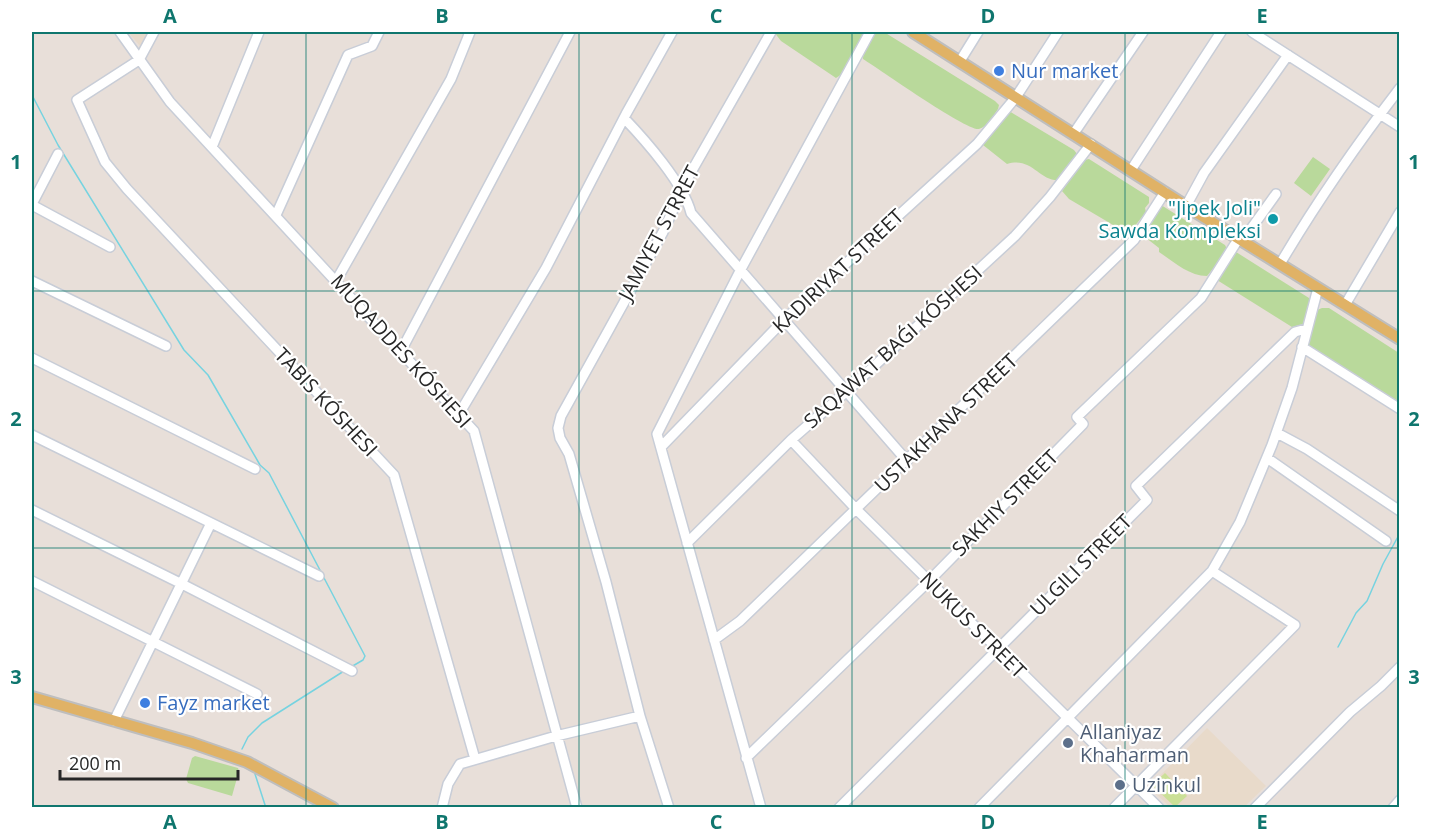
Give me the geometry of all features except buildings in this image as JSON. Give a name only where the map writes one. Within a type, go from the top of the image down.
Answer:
[{"type":"main road","points":[[913,32],[1400,339]]},
{"type":"main road","points":[[32,697],[192,743],[247,762],[333,807]]},
{"type":"street","name":"MUQADDES KÓSHESI","points":[[120,32],[170,102],[474,431],[576,807]]},
{"type":"street","points":[[154,32],[139,60],[77,100],[105,162],[112,171],[394,475],[475,759]]},
{"type":"street","points":[[212,147],[259,32]]},
{"type":"street","points":[[276,215],[348,55],[372,46],[379,32]]},
{"type":"street","points":[[336,280],[451,79],[470,32]]},
{"type":"street","points":[[401,351],[570,32]]},
{"type":"street","points":[[459,414],[546,268],[624,118],[672,32]]},
{"type":"street","name":"JAMIYET STRRET","points":[[640,716],[606,582],[569,454],[560,438],[558,428],[561,416],[663,232],[686,181],[771,32]]},
{"type":"street","points":[[761,807],[657,434],[741,269],[870,32]]},
{"type":"street","points":[[960,61],[978,32]]},
{"type":"street","name":"KADIRIYAT STREET","points":[[661,447],[785,319],[976,144],[1017,97],[1058,32]]},
{"type":"street","points":[[1074,133],[1143,32]]},
{"type":"street","points":[[1131,170],[1221,32]]},
{"type":"street","points":[[1251,32],[1400,127]]},
{"type":"street","points":[[1186,206],[1204,173],[1288,55]]},
{"type":"street","points":[[1280,264],[1298,233],[1378,114],[1400,88]]},
{"type":"street","points":[[624,118],[643,138],[682,191],[691,213],[907,461]]},
{"type":"street","points":[[687,543],[791,441],[1015,236],[1050,198],[1091,144]]},
{"type":"street","points":[[58,154],[32,204],[110,247]]},
{"type":"street","name":"USTAKHANA STREET","points":[[714,640],[740,621],[857,510],[1134,240],[1165,192]]},
{"type":"street","name":"SAKHIY STREET","points":[[746,758],[928,581],[1083,424],[1077,417],[1201,298],[1241,239],[1276,194]]},
{"type":"street","points":[[1345,305],[1400,212]]},
{"type":"street","points":[[32,281],[166,346]]},
{"type":"street","points":[[979,807],[1212,571],[1240,522],[1277,433],[1292,388],[1318,288]]},
{"type":"street","name":"ULGILI STREET","points":[[839,807],[1147,500],[1136,486],[1295,332],[1306,329]]},
{"type":"street","points":[[1302,347],[1400,409]]},
{"type":"street","points":[[32,358],[255,469]]},
{"type":"street","points":[[1277,433],[1306,449],[1400,511]]},
{"type":"street","points":[[32,435],[319,576]]},
{"type":"street","name":"NUKUS STREET","points":[[791,441],[928,581],[1159,807]]},
{"type":"street","points":[[1267,458],[1386,541]]},
{"type":"street","points":[[32,510],[352,671]]},
{"type":"street","points":[[114,721],[210,523]]},
{"type":"street","points":[[1114,807],[1295,625],[1212,571]]},
{"type":"street","points":[[32,581],[257,694]]},
{"type":"street","points":[[1255,807],[1350,712],[1400,667]]},
{"type":"street","points":[[442,807],[448,784],[460,764],[556,736],[640,716],[669,807]]},
{"type":"street","points":[[1393,807],[1400,800]]},
{"type":"shaded area","points":[[128,32],[147,32],[141,47]]},
{"type":"shaded area","points":[[1207,728],[1266,786],[1243,808],[1170,807],[1149,787]]},
{"type":"green space","points":[[774,32],[864,32],[842,74],[836,78],[781,41]]},
{"type":"green space","points":[[875,32],[884,32],[995,101],[999,105],[998,109],[979,129],[958,121],[942,111],[863,59],[866,44]]},
{"type":"green space","points":[[1009,111],[1074,150],[1077,154],[1076,158],[1061,180],[1047,178],[1030,166],[1007,164],[983,145],[983,140]]},
{"type":"green space","points":[[1313,157],[1330,169],[1311,196],[1294,183]]},
{"type":"green space","points":[[1089,159],[1149,197],[1146,212],[1130,232],[1125,232],[1069,199],[1062,191],[1084,160]]},
{"type":"green space","points":[[1161,205],[1225,245],[1226,253],[1207,276],[1194,274],[1182,268],[1159,252],[1159,248],[1141,234]]},
{"type":"green space","points":[[1236,252],[1309,298],[1310,305],[1304,324],[1292,327],[1217,280],[1233,253]]},
{"type":"green space","points":[[1329,308],[1399,353],[1399,404],[1307,347],[1317,310]]},
{"type":"green space","points":[[195,756],[238,768],[232,796],[188,783],[186,779],[192,758]]},
{"type":"green space","points":[[1165,773],[1187,796],[1175,807],[1152,785]]},
{"type":"waterway","points":[[32,95],[58,145],[184,350],[208,375],[260,465],[269,473],[321,572]]},
{"type":"waterway","points":[[1338,647],[1356,613],[1367,601],[1400,533]]},
{"type":"waterway","points":[[323,576],[365,656],[363,660],[351,667]]},
{"type":"waterway","points":[[242,749],[248,737],[262,723],[344,671]]},
{"type":"waterway","points":[[255,774],[266,808]]},
{"type":"place","name":"Nur market","points":[[999,71]]},
{"type":"place","name":"\"Jipek Joli\" Sawda Kompleksi","points":[[1273,219]]},
{"type":"place","name":"Fayz market","points":[[145,703]]},
{"type":"place","name":"Allaniyaz Khaharman","points":[[1068,743]]},
{"type":"place","name":"Uzinkul","points":[[1120,785]]}]
